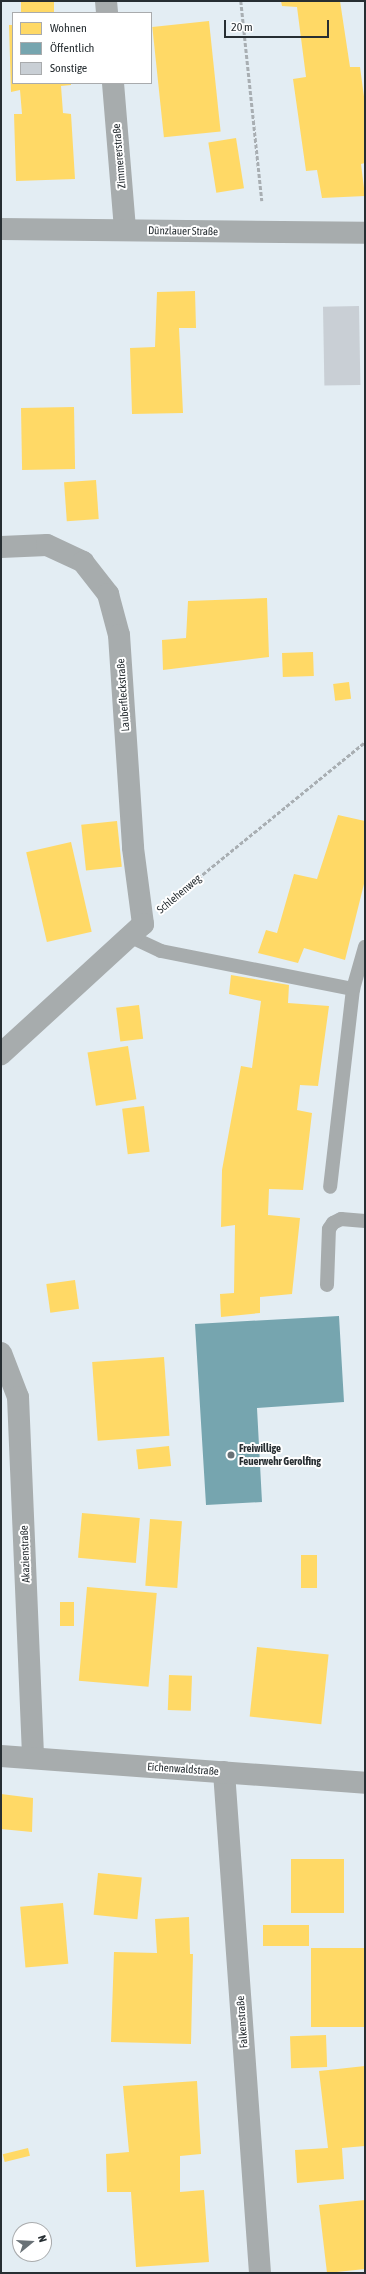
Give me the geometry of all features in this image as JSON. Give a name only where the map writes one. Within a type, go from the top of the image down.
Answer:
[{"type":"street","points":[[106,1],[107,12]]},
{"type":"street","name":"Zimmererstraße","points":[[113,84],[125,230]]},
{"type":"street","name":"Dünzlauer Straße","points":[[1,229],[365,233]]},
{"type":"street","name":"Lauberfleckstraße","points":[[1,547],[47,545],[83,562],[108,594],[119,635],[133,848],[136,930]]},
{"type":"street","points":[[1,1054],[136,930]]},
{"type":"street","name":"Akazienstraße","points":[[1,1353],[18,1397],[33,1757]]},
{"type":"street","name":"Eichenwaldstraße","points":[[1,1756],[33,1757],[365,1783]]},
{"type":"street","name":"Falkenstraße","points":[[224,1772],[260,2273]]},
{"type":"lane","points":[[136,930],[161,951],[353,989]]},
{"type":"lane","points":[[330,1187],[353,989],[365,947]]},
{"type":"lane","points":[[327,1286],[329,1229],[333,1223],[341,1219],[365,1221]]},
{"type":"path","points":[[241,1],[265,233]]},
{"type":"path","name":"Schlehenweg","points":[[136,930],[365,742]]},
{"type":"building: Wohnen","points":[[21,1],[54,1],[54,12],[21,12]]},
{"type":"building: Wohnen","points":[[281,1],[340,1],[350,67],[360,67],[365,104],[365,163],[361,164],[365,196],[322,198],[317,170],[306,171],[293,79],[306,77],[297,7],[282,6]]},
{"type":"building: Wohnen","points":[[209,21],[221,131],[164,137],[152,27]]},
{"type":"building: Wohnen","points":[[9,25],[12,25],[12,84],[71,84],[61,86],[63,113],[71,114],[75,179],[16,181],[14,114],[22,114],[20,90],[11,92]]},
{"type":"building: Wohnen","points":[[236,138],[244,188],[216,193],[208,142]]},
{"type":"building: Wohnen","points":[[195,291],[196,328],[179,328],[183,413],[132,414],[130,348],[155,347],[157,292]]},
{"type":"building: Wohnen","points":[[74,407],[75,469],[22,470],[21,408]]},
{"type":"building: Wohnen","points":[[96,480],[99,519],[67,521],[64,482]]},
{"type":"building: Wohnen","points":[[267,598],[269,657],[163,670],[162,640],[186,638],[188,601]]},
{"type":"building: Wohnen","points":[[313,652],[314,676],[283,677],[282,653]]},
{"type":"building: Wohnen","points":[[349,682],[351,699],[335,701],[333,684]]},
{"type":"building: Wohnen","points":[[338,815],[365,821],[365,880],[345,960],[304,948],[298,963],[258,953],[266,930],[277,933],[294,874],[317,879]]},
{"type":"building: Wohnen","points":[[117,821],[122,867],[86,871],[81,825]]},
{"type":"building: Wohnen","points":[[71,842],[92,932],[47,942],[26,852]]},
{"type":"building: Wohnen","points":[[231,975],[289,985],[288,1003],[329,1006],[318,1086],[300,1085],[297,1110],[312,1113],[303,1190],[269,1189],[268,1215],[300,1218],[292,1294],[260,1297],[260,1313],[221,1317],[220,1294],[234,1293],[235,1225],[221,1227],[222,1170],[241,1066],[252,1068],[261,1001],[229,994]]},
{"type":"building: Wohnen","points":[[139,1005],[143,1039],[120,1042],[116,1008]]},
{"type":"building: Wohnen","points":[[128,1046],[136,1099],[96,1106],[88,1052]]},
{"type":"building: Wohnen","points":[[144,1106],[150,1152],[128,1154],[122,1109]]},
{"type":"building: Wohnen","points":[[75,1280],[79,1309],[50,1313],[46,1284]]},
{"type":"building: Wohnen","points":[[164,1357],[170,1436],[98,1441],[92,1362]]},
{"type":"building: Wohnen","points":[[169,1446],[171,1466],[138,1469],[136,1449]]},
{"type":"building: Wohnen","points":[[82,1513],[140,1518],[136,1563],[78,1558]]},
{"type":"building: Wohnen","points":[[150,1519],[182,1521],[177,1588],[145,1586]]},
{"type":"building: Wohnen","points":[[301,1555],[317,1555],[317,1588],[301,1588]]},
{"type":"building: Wohnen","points":[[87,1587],[157,1593],[149,1687],[79,1681]]},
{"type":"building: Wohnen","points":[[60,1602],[74,1602],[74,1626],[60,1626]]},
{"type":"building: Wohnen","points":[[257,1647],[329,1655],[321,1724],[250,1717]]},
{"type":"building: Wohnen","points":[[169,1675],[192,1676],[191,1711],[168,1710]]},
{"type":"building: Wohnen","points":[[1,1794],[33,1798],[32,1832],[1,1829]]},
{"type":"building: Wohnen","points":[[291,1859],[344,1859],[344,1913],[291,1913]]},
{"type":"building: Wohnen","points":[[98,1873],[142,1878],[137,1919],[94,1915]]},
{"type":"building: Wohnen","points":[[63,1903],[68,1964],[25,1968],[20,1907]]},
{"type":"building: Wohnen","points":[[189,1917],[190,1954],[193,1954],[191,2044],[111,2042],[114,1952],[157,1953],[155,1919]]},
{"type":"building: Wohnen","points":[[263,1925],[309,1925],[309,1946],[263,1946]]},
{"type":"building: Wohnen","points":[[311,1948],[365,1948],[365,2027],[311,2027]]},
{"type":"building: Wohnen","points":[[326,2035],[327,2067],[291,2068],[290,2036]]},
{"type":"building: Wohnen","points":[[365,2066],[365,2146],[342,2148],[344,2179],[297,2183],[295,2150],[328,2148],[319,2071]]},
{"type":"building: Wohnen","points":[[197,2081],[201,2154],[180,2156],[180,2192],[204,2190],[209,2262],[136,2267],[131,2192],[107,2192],[106,2154],[129,2152],[123,2086]]},
{"type":"building: Wohnen","points":[[28,2148],[30,2156],[5,2162],[3,2154]]},
{"type":"building: Wohnen","points":[[365,2200],[365,2269],[327,2273],[319,2205]]},
{"type":"building: Öffentlich","name":"Freiwillige Feuerwehr Gerolfing","points":[[339,1316],[344,1402],[257,1408],[262,1502],[206,1505],[195,1324]]},
{"type":"building: Sonstige","points":[[359,306],[360,385],[324,386],[323,307]]},
{"type":"place","name":"Freiwillige Feuerwehr Gerolfing","points":[[231,1455]]}]
